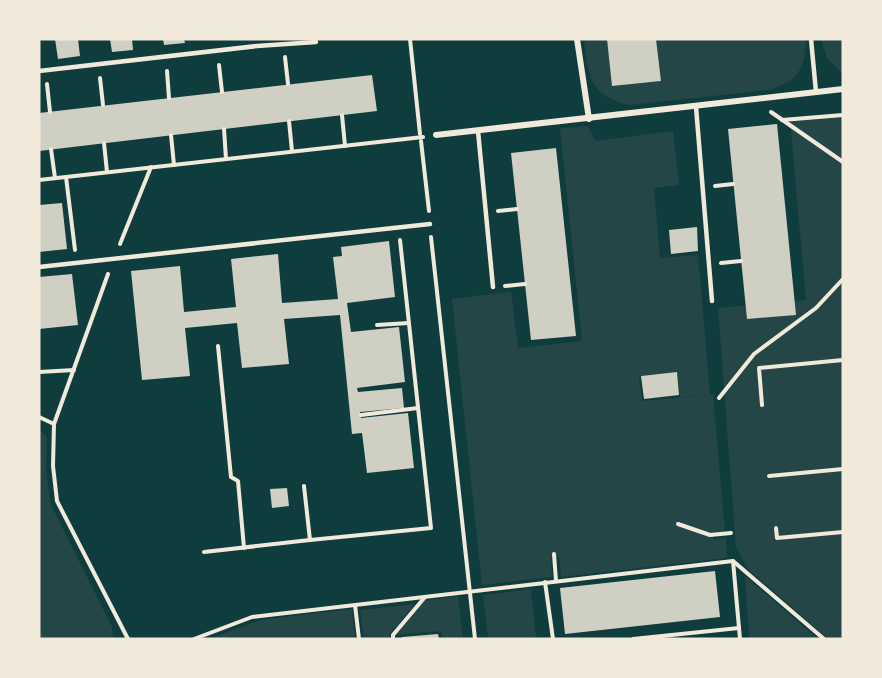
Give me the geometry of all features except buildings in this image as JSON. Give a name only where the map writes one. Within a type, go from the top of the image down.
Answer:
[{"type":"street","points":[[577,39],[589,118]]},
{"type":"street","points":[[436,135],[843,89]]},
{"type":"lane","points":[[811,39],[816,92]]},
{"type":"lane","points":[[39,71],[257,46],[316,42]]},
{"type":"lane","points":[[696,107],[712,301]]},
{"type":"lane","points":[[478,131],[493,287]]},
{"type":"lane","points":[[39,267],[430,224]]},
{"type":"path","points":[[410,39],[476,639]]},
{"type":"path","points":[[285,57],[288,84]]},
{"type":"path","points":[[219,64],[222,92]]},
{"type":"path","points":[[167,70],[170,98]]},
{"type":"path","points":[[99,77],[103,105]]},
{"type":"path","points":[[47,83],[50,112]]},
{"type":"path","points":[[754,100],[843,162]]},
{"type":"path","points":[[342,115],[345,146]]},
{"type":"path","points":[[782,120],[843,115]]},
{"type":"path","points":[[289,121],[292,151]]},
{"type":"path","points":[[224,129],[226,159]]},
{"type":"path","points":[[171,135],[174,165]]},
{"type":"path","points":[[39,180],[420,137]]},
{"type":"path","points":[[104,143],[107,172]]},
{"type":"path","points":[[51,149],[55,178]]},
{"type":"path","points":[[128,639],[57,501],[52,466],[54,424],[114,258],[151,167]]},
{"type":"path","points":[[66,177],[76,263]]},
{"type":"path","points":[[204,552],[431,528],[400,240]]},
{"type":"path","points":[[719,398],[754,354],[816,308],[843,279]]},
{"type":"path","points":[[377,325],[409,323]]},
{"type":"path","points":[[218,346],[231,477],[238,481],[244,548]]},
{"type":"path","points":[[762,405],[759,368],[843,360]]},
{"type":"path","points":[[39,372],[74,370]]},
{"type":"path","points":[[362,415],[418,408]]},
{"type":"path","points":[[39,417],[54,424]]},
{"type":"path","points":[[769,476],[843,469]]},
{"type":"path","points":[[304,486],[310,540]]},
{"type":"path","points":[[678,524],[710,535],[731,533]]},
{"type":"path","points":[[776,528],[777,538],[843,532]]},
{"type":"path","points":[[554,554],[556,581]]},
{"type":"path","points":[[733,561],[740,639]]},
{"type":"path","points":[[194,639],[252,617],[733,561],[824,639]]},
{"type":"path","points":[[545,582],[553,639]]},
{"type":"path","points":[[393,639],[393,635],[425,597]]},
{"type":"path","points":[[355,605],[359,639]]},
{"type":"path","points":[[633,639],[740,628]]},
{"type":"shaded area","points":[[607,39],[613,86],[661,81],[656,39],[806,39],[806,42],[803,61],[797,74],[769,90],[630,105],[606,96],[593,83],[587,64],[584,40]]},
{"type":"shaded area","points":[[821,39],[843,39],[843,74],[827,58]]},
{"type":"shaded area","points":[[843,114],[843,639],[828,639],[749,570],[736,548],[718,308],[806,300],[790,120]]},
{"type":"shaded area","points":[[588,126],[595,141],[673,131],[679,185],[654,188],[660,258],[698,255],[725,531],[713,533],[714,540],[726,538],[727,558],[561,577],[559,556],[551,557],[552,577],[482,585],[452,299],[511,292],[518,348],[582,341],[560,128]],"holes":[[[677,372],[680,397],[698,396],[642,401],[639,376]]]},
{"type":"shaded area","points":[[39,429],[47,437],[46,470],[51,505],[112,627],[113,639],[39,639]]},
{"type":"shaded area","points":[[745,576],[818,639],[749,639]]},
{"type":"shaded area","points":[[531,589],[536,637],[488,639],[483,595]]},
{"type":"shaded area","points":[[458,596],[463,639],[442,639],[441,631],[396,635],[424,601]]},
{"type":"shaded area","points":[[415,604],[390,634],[390,639],[364,639],[360,610]]},
{"type":"shaded area","points":[[352,609],[355,639],[209,639],[260,620]]}]
